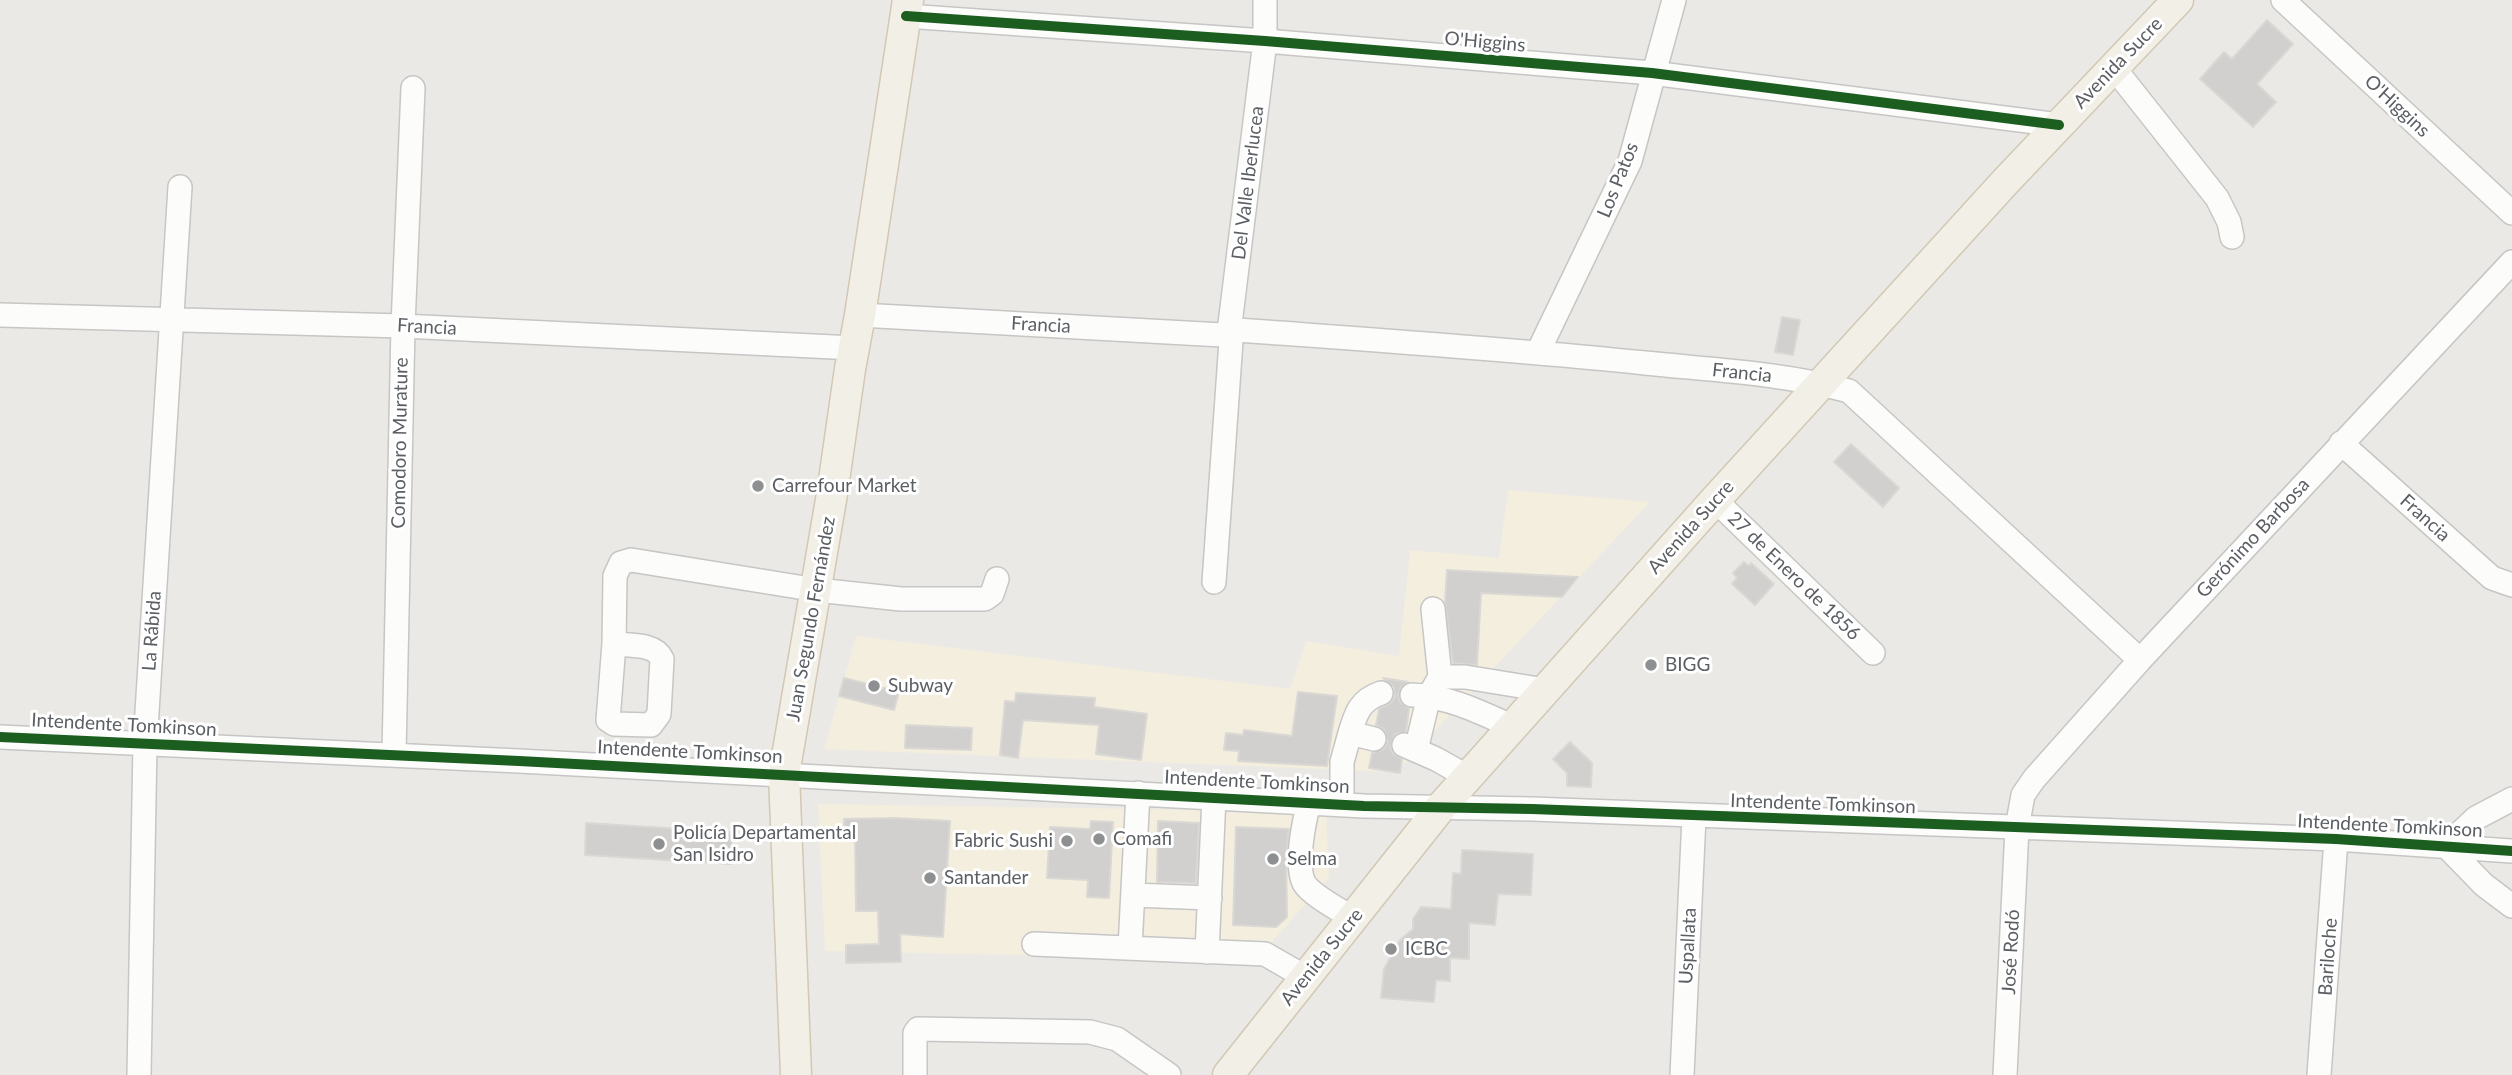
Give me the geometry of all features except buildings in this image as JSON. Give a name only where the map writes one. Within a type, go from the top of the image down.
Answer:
[{"type":"main road","name":"Avenida Sucre","points":[[1228,1075],[1441,807],[1715,499],[2059,125],[2178,0]]},
{"type":"main road","name":"Juan Segundo Fernández","points":[[796,1075],[784,774],[817,590],[907,8]]},
{"type":"street","name":"Del Valle Iberlucea","points":[[1214,582],[1230,333],[1265,41],[1265,0]]},
{"type":"street","name":"Los Patos","points":[[1538,352],[1630,160],[1674,0]]},
{"type":"street","name":"O'Higgins","points":[[2283,0],[2512,213]]},
{"type":"street","name":"O'Higgins","points":[[907,8],[1652,74],[2059,125]]},
{"type":"street","points":[[2114,68],[2217,198],[2229,222],[2232,237]]},
{"type":"street","name":"Comodoro Murature","points":[[394,755],[402,326],[413,88]]},
{"type":"street","name":"La Rábida","points":[[139,1075],[145,744],[180,187]]},
{"type":"street","name":"Gerónimo Barbosa","points":[[2017,828],[2023,795],[2034,779],[2140,660],[2512,262]]},
{"type":"street","name":"Francia","points":[[0,315],[402,326],[854,348]]},
{"type":"street","name":"Francia","points":[[860,315],[1230,333],[1538,352],[1773,376],[1849,391],[2140,660]]},
{"type":"street","name":"Francia","points":[[2341,443],[2492,578],[2512,585]]},
{"type":"street","name":"27 de Enero de 1856","points":[[1715,499],[1872,653]]},
{"type":"street","points":[[614,644],[652,648],[659,652],[662,659],[659,714],[657,721],[651,725],[614,724],[608,720],[614,644],[615,576],[621,563],[631,560],[817,590],[901,599],[985,599],[992,594],[997,579]]},
{"type":"street","points":[[1433,609],[1427,689],[1410,748],[1468,777]]},
{"type":"street","points":[[1427,689],[1465,677],[1545,690]]},
{"type":"street","points":[[1427,689],[1513,727]]},
{"type":"street","points":[[1342,804],[1342,762],[1350,733],[1361,704],[1381,693]]},
{"type":"street","points":[[1350,733],[1374,739]]},
{"type":"street","name":"Intendente Tomkinson","points":[[0,737],[784,774],[1342,804],[2336,839],[2512,850]]},
{"type":"street","points":[[1130,948],[1138,793]]},
{"type":"street","points":[[1208,952],[1214,797]]},
{"type":"street","points":[[2512,799],[2476,818],[2446,846],[2484,885],[2512,906]]},
{"type":"street","points":[[1309,802],[1300,868],[1305,884],[1352,918]]},
{"type":"street","name":"Uspallata","points":[[1682,1075],[1694,817]]},
{"type":"street","name":"José Rodó","points":[[2005,1075],[2017,828]]},
{"type":"street","name":"Bariloche","points":[[2319,1075],[2336,839]]},
{"type":"street","points":[[1133,895],[1210,898]]},
{"type":"street","points":[[1034,944],[1265,954],[1305,977]]},
{"type":"street","points":[[915,1075],[915,1033],[918,1029],[1090,1032],[1117,1039],[1169,1075]]},
{"type":"shaded area","points":[[1508,490],[1650,502],[1396,772],[824,749],[856,636],[1290,689],[1306,641],[1399,656],[1410,550],[1499,558]]},
{"type":"shaded area","points":[[818,804],[1326,812],[1329,877],[1256,960],[825,951]]},
{"type":"cycle path","points":[[906,16],[1265,41],[1652,73],[2059,125]]},
{"type":"cycle path","points":[[0,737],[519,761],[1364,806],[1532,809],[2336,839],[2512,851]]},
{"type":"place","name":"Carrefour Market","points":[[758,486]]},
{"type":"place","name":"BIGG","points":[[1651,665]]},
{"type":"place","name":"Subway","points":[[874,686]]},
{"type":"place","name":"Comafi","points":[[1099,839]]},
{"type":"place","name":"Fabric Sushi","points":[[1067,841]]},
{"type":"place","name":"Policía Departamental San Isidro","points":[[659,844]]},
{"type":"place","name":"Selma","points":[[1273,859]]},
{"type":"place","name":"Santander","points":[[930,878]]},
{"type":"place","name":"ICBC","points":[[1391,949]]}]
